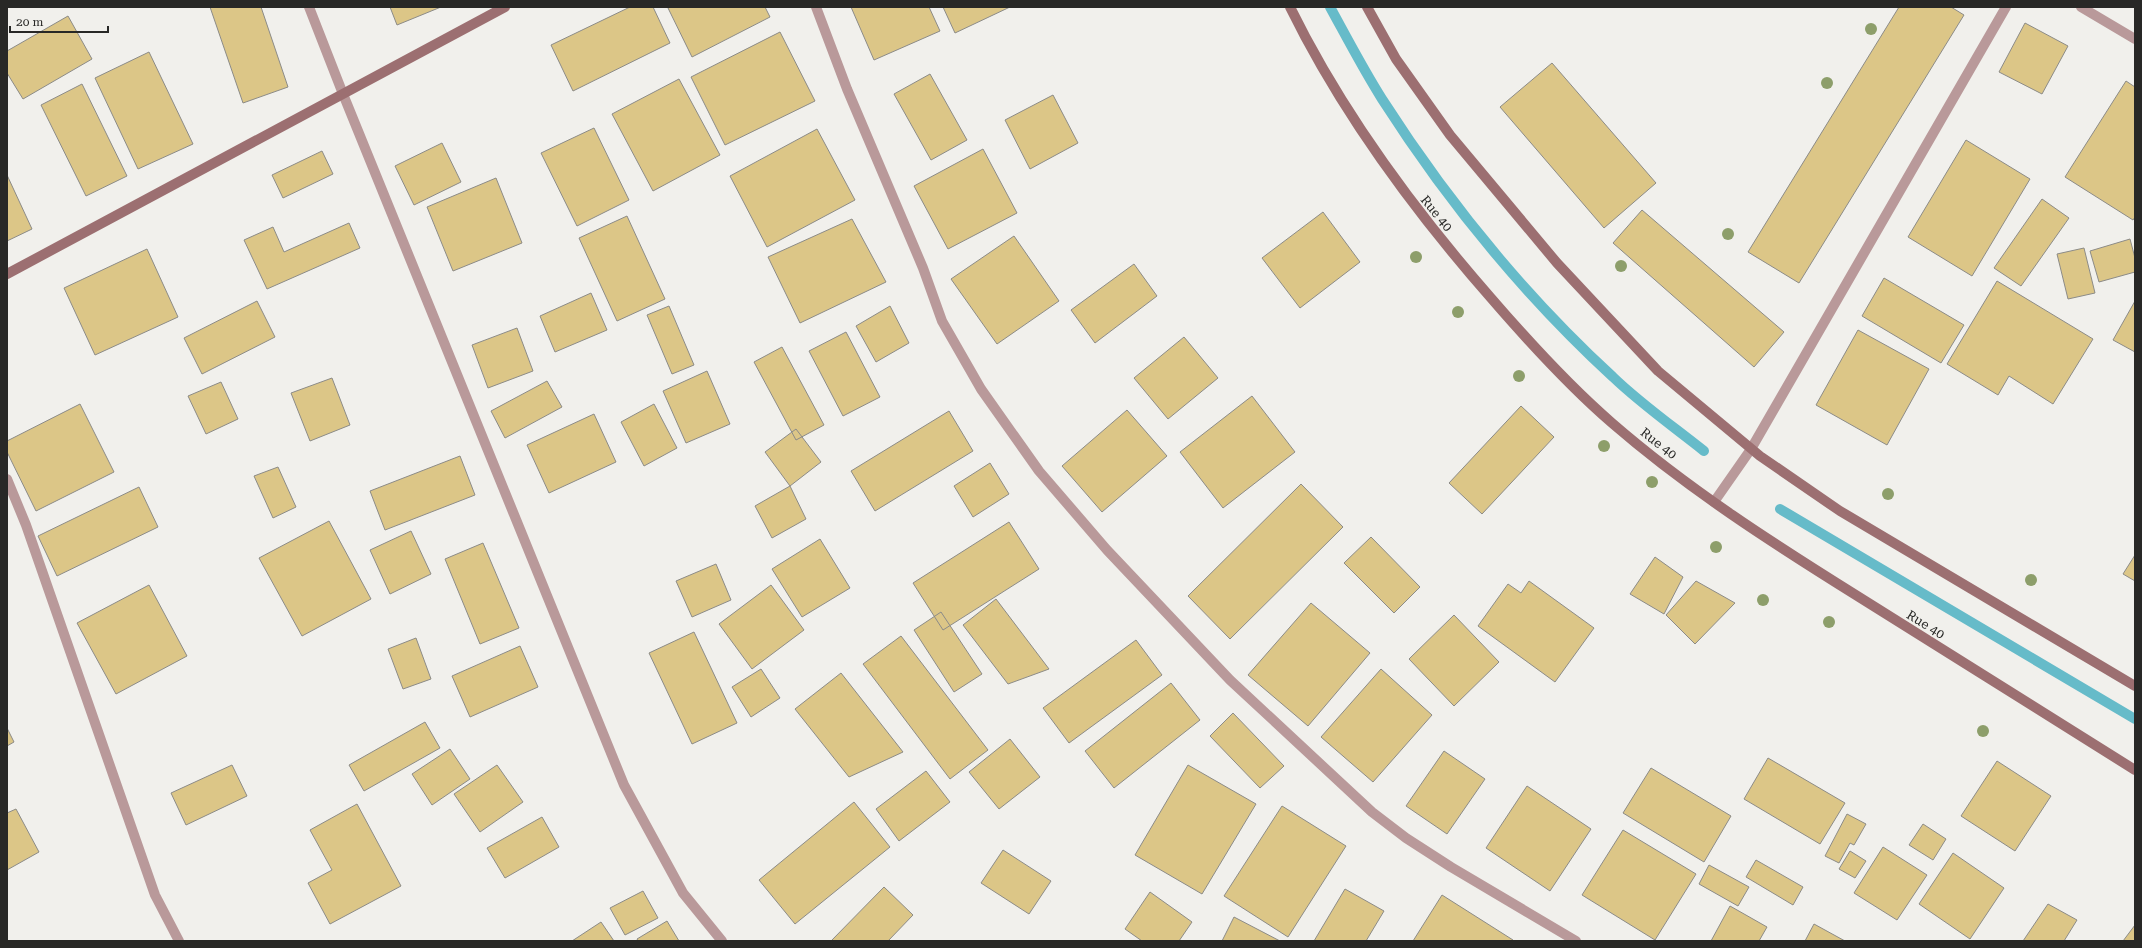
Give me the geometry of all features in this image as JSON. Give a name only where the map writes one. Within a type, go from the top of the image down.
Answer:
[{"type":"main road","points":[[7,274],[505,7]]},
{"type":"main road","name":"Rue 40","points":[[1290,7],[1339,98],[1411,202],[1468,272],[1532,346],[1612,423],[1714,502],[1785,551],[2135,770]]},
{"type":"main road","points":[[1367,7],[1396,59],[1450,135],[1557,263],[1658,371],[1751,449],[1840,511],[2135,686]]},
{"type":"street","points":[[309,7],[342,94],[624,785],[683,893],[722,941]]},
{"type":"street","points":[[816,7],[847,89],[923,268],[942,321],[981,389],[1039,471],[1107,550],[1230,680],[1372,812],[1406,838],[1451,867],[1576,941]]},
{"type":"street","points":[[1714,502],[1751,449],[2006,7]]},
{"type":"street","points":[[2081,7],[2135,39]]},
{"type":"street","points":[[7,479],[26,525],[155,895],[179,941]]},
{"type":"building","points":[[210,7],[261,7],[288,87],[243,103]]},
{"type":"building","points":[[390,7],[441,7],[397,25]]},
{"type":"building","points":[[630,7],[653,7],[670,43],[573,91],[551,45]]},
{"type":"building","points":[[765,7],[770,17],[692,57],[668,8]]},
{"type":"building","points":[[851,7],[929,7],[940,31],[874,60]]},
{"type":"building","points":[[943,7],[1010,7],[955,33]]},
{"type":"building","points":[[1899,7],[1951,7],[1964,15],[1799,283],[1748,252]]},
{"type":"building","points":[[68,16],[92,59],[23,99],[7,73],[7,51]]},
{"type":"building","points":[[2025,23],[2068,46],[2042,94],[1999,72]]},
{"type":"building","points":[[780,32],[815,101],[725,145],[691,77]]},
{"type":"building","points":[[149,52],[193,144],[138,169],[95,78]]},
{"type":"building","points":[[1552,63],[1656,183],[1604,228],[1500,107]]},
{"type":"building","points":[[930,74],[967,140],[931,160],[894,94]]},
{"type":"building","points":[[679,79],[720,155],[653,191],[612,114]]},
{"type":"building","points":[[2126,81],[2135,87],[2135,217],[2133,220],[2065,177]]},
{"type":"building","points":[[82,84],[127,176],[86,196],[41,105]]},
{"type":"building","points":[[1053,95],[1078,143],[1030,169],[1005,120]]},
{"type":"building","points":[[594,128],[629,200],[577,226],[541,153]]},
{"type":"building","points":[[817,129],[855,200],[767,247],[730,176]]},
{"type":"building","points":[[1966,140],[2030,179],[1972,276],[1908,237]]},
{"type":"building","points":[[442,143],[461,182],[414,205],[395,166]]},
{"type":"building","points":[[983,149],[1017,213],[948,249],[914,186]]},
{"type":"building","points":[[322,151],[333,174],[283,198],[272,175]]},
{"type":"building","points":[[7,175],[32,229],[7,241]]},
{"type":"building","points":[[496,178],[522,243],[453,271],[427,207]]},
{"type":"building","points":[[2042,199],[2069,218],[2021,286],[1994,268]]},
{"type":"building","points":[[1642,210],[1784,332],[1754,367],[1613,243]]},
{"type":"building","points":[[1323,212],[1360,262],[1300,308],[1262,258]]},
{"type":"building","points":[[627,216],[665,299],[617,321],[579,238]]},
{"type":"building","points":[[852,219],[886,282],[800,323],[768,257]]},
{"type":"building","points":[[349,223],[360,248],[267,289],[244,240],[273,227],[284,252]]},
{"type":"building","points":[[1014,236],[1059,301],[997,344],[951,279]]},
{"type":"building","points":[[2130,239],[2135,258],[2135,272],[2099,282],[2090,251]]},
{"type":"building","points":[[2084,248],[2095,293],[2068,299],[2057,254]]},
{"type":"building","points":[[147,249],[178,317],[95,355],[64,288]]},
{"type":"building","points":[[1134,264],[1157,296],[1095,343],[1071,310]]},
{"type":"building","points":[[1884,278],[1964,325],[1941,363],[1862,316]]},
{"type":"building","points":[[1997,281],[2093,339],[2053,404],[2009,376],[1998,395],[1947,364]]},
{"type":"building","points":[[591,293],[607,330],[555,352],[540,316]]},
{"type":"building","points":[[257,301],[275,337],[202,374],[184,338]]},
{"type":"building","points":[[2135,301],[2135,352],[2113,340]]},
{"type":"building","points":[[669,306],[694,365],[672,374],[647,315]]},
{"type":"building","points":[[890,306],[909,343],[876,362],[856,326]]},
{"type":"building","points":[[517,328],[533,371],[488,388],[472,345]]},
{"type":"building","points":[[1858,330],[1929,369],[1887,445],[1816,405]]},
{"type":"building","points":[[846,332],[880,397],[843,416],[809,351]]},
{"type":"building","points":[[1184,337],[1218,378],[1168,419],[1134,378]]},
{"type":"building","points":[[782,347],[824,425],[796,440],[754,362]]},
{"type":"building","points":[[707,371],[730,424],[686,443],[663,391]]},
{"type":"building","points":[[332,378],[350,425],[310,441],[291,393]]},
{"type":"building","points":[[547,381],[562,407],[505,438],[491,411]]},
{"type":"building","points":[[221,382],[238,419],[206,434],[188,396]]},
{"type":"building","points":[[1252,396],[1295,452],[1223,508],[1180,452]]},
{"type":"building","points":[[80,404],[114,472],[36,511],[7,452],[7,441]]},
{"type":"building","points":[[654,404],[677,448],[644,466],[621,422]]},
{"type":"building","points":[[1521,406],[1554,437],[1482,514],[1449,483]]},
{"type":"building","points":[[1127,410],[1167,456],[1102,512],[1062,466]]},
{"type":"building","points":[[949,411],[973,451],[875,511],[851,471]]},
{"type":"building","points":[[594,414],[616,462],[549,493],[527,445]]},
{"type":"building","points":[[796,429],[821,462],[790,486],[765,452]]},
{"type":"building","points":[[460,456],[475,495],[385,530],[370,491]]},
{"type":"building","points":[[990,463],[1009,494],[973,517],[954,486]]},
{"type":"building","points":[[278,467],[296,507],[273,518],[254,476]]},
{"type":"building","points":[[1301,484],[1343,527],[1230,639],[1188,596]]},
{"type":"building","points":[[790,486],[806,519],[772,538],[755,506]]},
{"type":"building","points":[[139,487],[158,527],[57,576],[38,536]]},
{"type":"building","points":[[329,521],[371,599],[302,636],[259,558]]},
{"type":"building","points":[[1009,522],[1039,569],[943,630],[913,583]]},
{"type":"building","points":[[411,531],[431,574],[390,594],[370,550]]},
{"type":"building","points":[[1371,537],[1420,587],[1394,613],[1344,563]]},
{"type":"building","points":[[820,539],[850,588],[802,617],[772,569]]},
{"type":"building","points":[[483,543],[519,628],[480,644],[445,559]]},
{"type":"building","points":[[2135,555],[2135,581],[2123,574]]},
{"type":"building","points":[[1655,557],[1683,577],[1664,614],[1630,594]]},
{"type":"building","points":[[716,564],[731,600],[692,617],[676,581]]},
{"type":"building","points":[[1529,581],[1594,628],[1555,682],[1478,626],[1508,584],[1521,593]]},
{"type":"building","points":[[1696,581],[1735,603],[1695,644],[1666,615]]},
{"type":"building","points":[[149,585],[187,656],[116,694],[77,623]]},
{"type":"building","points":[[771,585],[804,630],[752,669],[719,624]]},
{"type":"building","points":[[996,599],[1049,669],[1008,684],[963,625]]},
{"type":"building","points":[[1311,603],[1370,653],[1308,726],[1248,675]]},
{"type":"building","points":[[941,612],[982,674],[954,692],[914,630]]},
{"type":"building","points":[[1454,615],[1499,662],[1454,706],[1409,659]]},
{"type":"building","points":[[694,632],[737,723],[692,744],[649,653]]},
{"type":"building","points":[[901,636],[988,750],[950,779],[863,664]]},
{"type":"building","points":[[416,638],[431,679],[403,689],[388,649]]},
{"type":"building","points":[[1136,640],[1162,675],[1069,743],[1043,708]]},
{"type":"building","points":[[520,646],[538,687],[470,717],[452,676]]},
{"type":"building","points":[[761,669],[780,698],[751,717],[732,687]]},
{"type":"building","points":[[1381,669],[1432,715],[1373,782],[1321,737]]},
{"type":"building","points":[[841,673],[903,752],[849,777],[795,709]]},
{"type":"building","points":[[1171,683],[1200,720],[1114,788],[1085,751]]},
{"type":"building","points":[[1233,713],[1284,766],[1260,788],[1210,736]]},
{"type":"building","points":[[425,722],[440,748],[364,791],[349,765]]},
{"type":"building","points":[[7,728],[14,742],[7,746]]},
{"type":"building","points":[[1010,739],[1040,777],[999,809],[969,772]]},
{"type":"building","points":[[450,749],[470,779],[432,805],[412,774]]},
{"type":"building","points":[[1444,751],[1485,779],[1447,834],[1406,806]]},
{"type":"building","points":[[1768,758],[1845,803],[1820,844],[1744,799]]},
{"type":"building","points":[[1997,761],[2051,796],[2015,851],[1961,816]]},
{"type":"building","points":[[232,765],[247,796],[186,825],[171,793]]},
{"type":"building","points":[[497,765],[523,802],[480,832],[454,794]]},
{"type":"building","points":[[1188,765],[1256,804],[1202,894],[1135,855]]},
{"type":"building","points":[[1651,768],[1731,816],[1704,862],[1623,813]]},
{"type":"building","points":[[926,771],[950,802],[899,841],[876,809]]},
{"type":"building","points":[[1527,786],[1591,829],[1550,891],[1486,848]]},
{"type":"building","points":[[854,802],[890,847],[795,924],[759,880]]},
{"type":"building","points":[[357,804],[401,886],[330,924],[308,883],[332,870],[310,830]]},
{"type":"building","points":[[1282,806],[1346,846],[1288,937],[1224,896]]},
{"type":"building","points":[[16,809],[39,852],[7,870],[7,813]]},
{"type":"building","points":[[1847,814],[1866,824],[1854,845],[1850,843],[1839,863],[1825,856]]},
{"type":"building","points":[[542,817],[559,847],[505,878],[487,848]]},
{"type":"building","points":[[1923,824],[1946,839],[1933,860],[1909,845]]},
{"type":"building","points":[[1623,830],[1696,874],[1655,940],[1582,895]]},
{"type":"building","points":[[1883,847],[1927,875],[1897,920],[1854,893]]},
{"type":"building","points":[[1003,850],[1051,881],[1029,914],[981,883]]},
{"type":"building","points":[[1850,851],[1866,861],[1855,878],[1839,869]]},
{"type":"building","points":[[1953,853],[2004,888],[1970,939],[1919,904]]},
{"type":"building","points":[[1756,860],[1803,887],[1793,905],[1746,877]]},
{"type":"building","points":[[1709,865],[1749,887],[1738,906],[1699,884]]},
{"type":"building","points":[[884,887],[913,915],[888,941],[831,941]]},
{"type":"building","points":[[1345,889],[1384,911],[1366,941],[1314,941]]},
{"type":"building","points":[[643,891],[658,918],[625,935],[610,908]]},
{"type":"building","points":[[1150,892],[1192,922],[1179,941],[1142,941],[1125,929]]},
{"type":"building","points":[[1442,895],[1513,940],[1513,941],[1413,941]]},
{"type":"building","points":[[2048,904],[2077,920],[2064,941],[2023,941]]},
{"type":"building","points":[[1730,906],[1767,927],[1759,941],[1711,941]]},
{"type":"building","points":[[1234,917],[1280,941],[1222,941]]},
{"type":"building","points":[[667,921],[679,941],[638,941],[637,939]]},
{"type":"building","points":[[601,922],[614,941],[572,941]]},
{"type":"building","points":[[1814,924],[1845,941],[1805,941]]},
{"type":"building","points":[[2135,925],[2135,941],[2123,941]]},
{"type":"waterway","points":[[1330,7],[1382,99],[1433,173],[1488,245],[1518,280],[1580,346],[1635,397],[1704,451]]},
{"type":"waterway","points":[[1780,509],[2135,719]]}]
